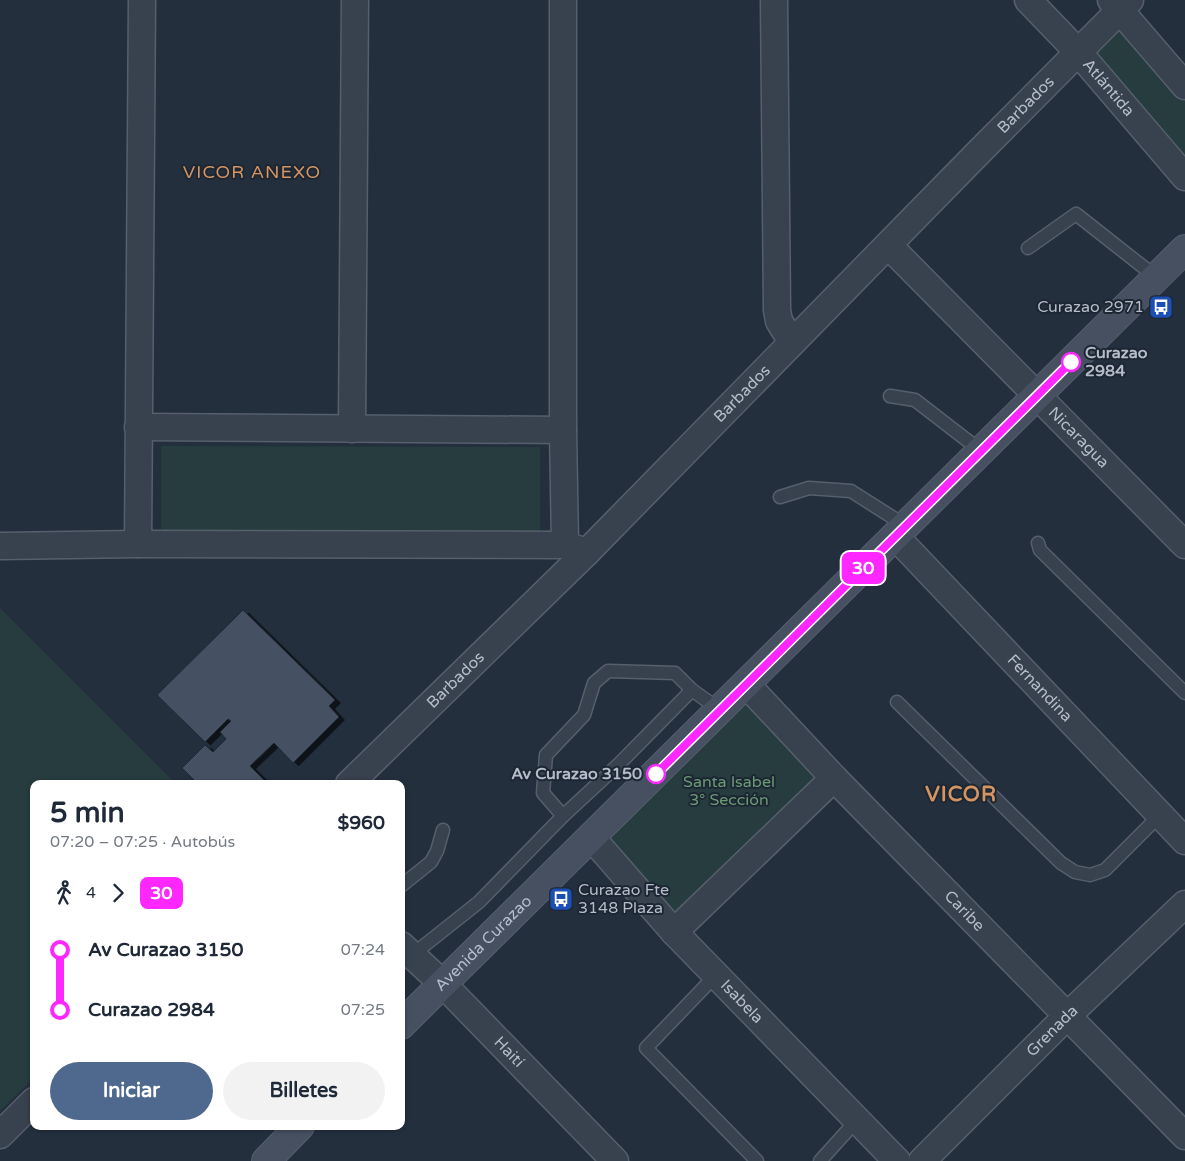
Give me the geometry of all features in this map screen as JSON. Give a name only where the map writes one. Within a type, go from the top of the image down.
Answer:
[{"type":"street","points":[[138,544],[142,0]]},
{"type":"street","points":[[352,429],[355,0]]},
{"type":"street","points":[[0,546],[138,544],[576,548],[563,430],[563,0]]},
{"type":"street","points":[[774,0],[777,310],[779,321],[792,342]]},
{"type":"street","name":"Atlántida","points":[[1028,0],[1078,52],[1185,177]]},
{"type":"street","points":[[1120,3],[1185,86]]},
{"type":"street","name":"Barbados","points":[[353,780],[576,548],[792,342],[888,245],[1078,52],[1120,3]]},
{"type":"street","name":"Nicaragua","points":[[888,245],[1185,545]]},
{"type":"street","name":"Avenida Curazao","points":[[405,1021],[592,838],[980,451],[1038,396],[1185,248]]},
{"type":"street","points":[[138,427],[563,430]]},
{"type":"street","name":"Fernandina","points":[[900,531],[1185,841]]},
{"type":"street","name":"Caribe","points":[[746,684],[834,778],[1185,1136]]},
{"type":"street","points":[[674,932],[834,778]]},
{"type":"street","name":"Isabela","points":[[592,838],[674,932],[897,1161]]},
{"type":"street","name":"Grenada","points":[[922,1161],[1067,1016],[1185,904]]},
{"type":"street","name":"Haití","points":[[406,951],[443,984],[615,1161]]},
{"type":"street","points":[[0,1135],[30,1105]]},
{"type":"street","points":[[266,1161],[296,1130]]},
{"type":"lane","points":[[1028,248],[1076,214],[1156,277]]},
{"type":"lane","points":[[890,396],[915,400],[980,451]]},
{"type":"lane","points":[[780,497],[809,488],[851,491],[900,531]]},
{"type":"lane","points":[[1038,543],[1040,550],[1185,692]]},
{"type":"lane","points":[[563,816],[543,793],[546,755],[584,715],[594,683],[608,671],[675,673],[692,690],[720,710]]},
{"type":"lane","points":[[406,951],[479,902],[563,816],[618,765],[692,690]]},
{"type":"lane","points":[[897,702],[1061,863],[1075,872],[1090,875],[1105,870],[1160,815]]},
{"type":"lane","points":[[405,883],[431,862],[443,830]]},
{"type":"lane","points":[[716,975],[646,1048],[757,1161]]},
{"type":"lane","points":[[820,1161],[857,1120]]},
{"type":"green space","points":[[1120,21],[1185,93],[1185,165],[1090,51]]},
{"type":"green space","points":[[161,446],[540,447],[540,534],[161,534]]},
{"type":"green space","points":[[0,608],[172,780],[30,780],[30,1082],[0,1111]]},
{"type":"green space","name":"Santa Isabel 3° Sección","points":[[747,693],[828,775],[675,922],[597,841]]},
{"type":"building","points":[[243,610],[335,700],[329,706],[339,717],[293,763],[274,743],[250,766],[264,780],[194,780],[182,768],[205,745],[213,752],[226,739],[220,732],[231,721],[228,719],[205,742],[157,695]]},
{"type":"bus line","name":"30","points":[[656,774],[1071,362]]},
{"type":"place","name":"Curazao 2971","points":[[1161,307]]},
{"type":"place","name":"Curazao 2984","points":[[1071,362]]},
{"type":"place","name":"Av Curazao 3150","points":[[656,774]]},
{"type":"place","name":"Curazao Fte 3148 Plaza","points":[[561,899]]},
{"type":"district","name":"VICOR ANEXO","points":[[252,172]]},
{"type":"district","name":"VICOR","points":[[961,794]]}]
